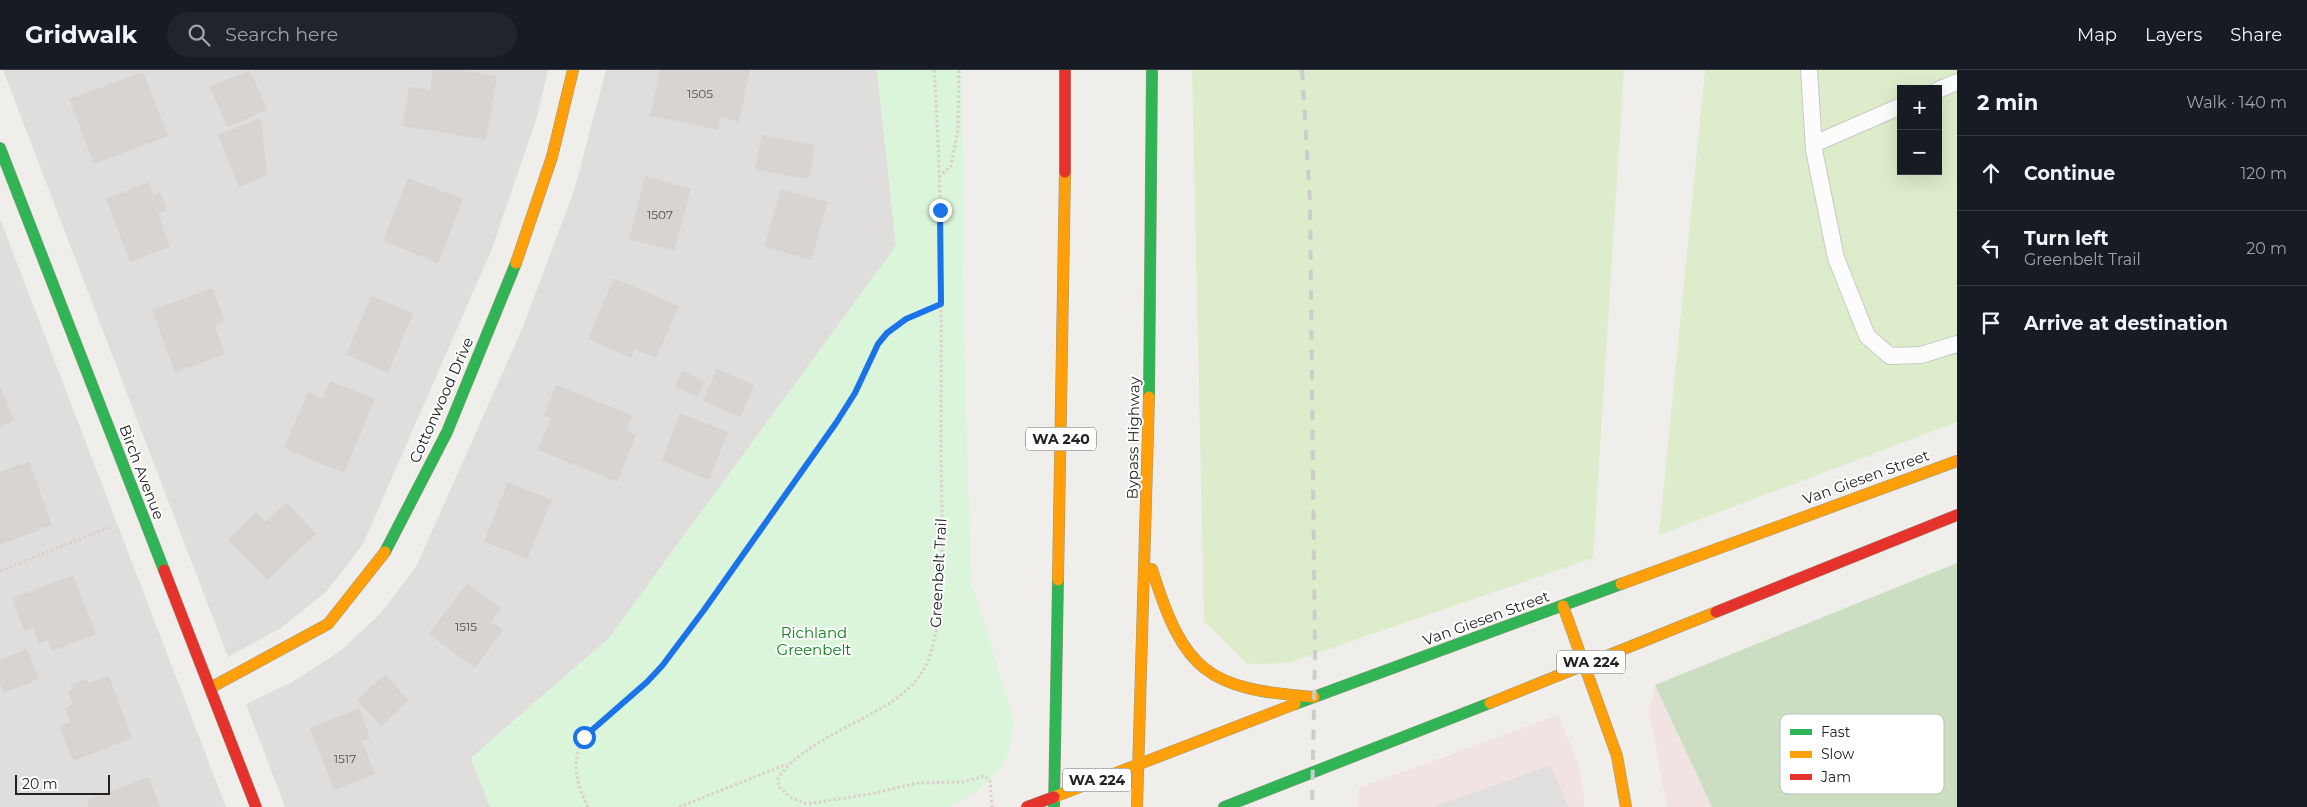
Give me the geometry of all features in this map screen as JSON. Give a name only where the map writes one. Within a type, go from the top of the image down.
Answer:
[{"type":"main road","name":"Cottonwood Drive","points":[[210,688],[328,624],[382,557],[447,432],[516,264],[552,157],[573,70]]},
{"type":"main road","name":"WA 240","points":[[1054,802],[1065,226],[1065,70]]},
{"type":"main road","name":"Bypass Highway","points":[[1137,807],[1146,548],[1152,70]]},
{"type":"main road","name":"Birch Avenue","points":[[0,148],[256,807]]},
{"type":"main road","name":"Van Giesen Street","points":[[1027,807],[1054,802],[1139,764],[1314,697],[1957,460]]},
{"type":"main road","name":"WA 224","points":[[1224,807],[1314,774],[1957,515]]},
{"type":"main road","points":[[1146,548],[1163,605],[1178,638],[1189,657],[1203,670],[1236,686],[1284,695],[1314,697]]},
{"type":"main road","points":[[1563,606],[1617,756],[1626,807]]},
{"type":"lane","points":[[1809,70],[1814,144],[1836,258],[1867,336],[1890,356],[1921,355],[1957,344]]},
{"type":"lane","points":[[1942,88],[1957,82]]},
{"type":"lane","points":[[1814,144],[1897,108]]},
{"type":"path","name":"Greenbelt Trail","points":[[934,70],[939,178],[941,304],[941,554],[938,623],[932,652],[923,671],[909,688],[892,701],[819,742],[789,763],[778,778],[779,787],[790,797],[807,804],[875,793],[917,783],[962,782],[985,776],[990,784],[992,807]]},
{"type":"path","points":[[939,178],[951,166],[958,129],[959,70]]},
{"type":"path","points":[[588,807],[580,792],[575,762],[578,747],[584,737],[647,682],[704,610],[836,423],[855,393],[878,344],[887,333],[906,319],[941,304]]},
{"type":"path","points":[[0,571],[112,526]]},
{"type":"path","points":[[679,807],[789,763]]},
{"type":"shaded area","points":[[3,70],[548,70],[537,117],[491,251],[363,544],[327,591],[281,628],[228,657]]},
{"type":"shaded area","points":[[606,70],[877,70],[896,246],[609,638],[471,758],[490,807],[285,807],[246,704],[292,682],[339,652],[379,615],[416,567],[522,329],[574,191]]},
{"type":"shaded area","points":[[0,219],[226,807],[0,807]]},
{"type":"shaded area","points":[[1655,685],[1712,807],[1667,807],[1649,712]]},
{"type":"shaded area","points":[[1558,715],[1579,765],[1585,807],[1358,807],[1359,788]]},
{"type":"shaded area","points":[[1551,765],[1568,807],[1433,807]]},
{"type":"green space","name":"Richland Greenbelt","points":[[877,70],[962,70],[964,332],[971,582],[1014,719],[1009,751],[999,771],[978,791],[950,807],[490,807],[471,758],[609,638],[896,246]]},
{"type":"green space","points":[[1192,70],[1624,70],[1593,558],[1288,663],[1247,664],[1204,621]]},
{"type":"green space","points":[[1705,70],[1957,70],[1957,422],[1659,535]]},
{"type":"green space","points":[[1957,563],[1957,807],[1712,807],[1655,685]]},
{"type":"building","points":[[250,70],[267,110],[227,127],[210,87]]},
{"type":"building","points":[[433,70],[461,70],[497,76],[486,140],[403,126],[409,87],[430,90]]},
{"type":"building","points":[[660,70],[750,70],[739,122],[721,117],[718,130],[650,116]]},
{"type":"building","points":[[143,72],[168,136],[94,164],[69,99]]},
{"type":"building","points":[[261,118],[267,175],[239,187],[218,135]]},
{"type":"building","points":[[762,135],[815,145],[809,179],[755,170]]},
{"type":"building","points":[[645,176],[691,189],[674,251],[629,239]]},
{"type":"building","points":[[408,178],[463,199],[438,263],[383,241]]},
{"type":"building","points":[[149,182],[153,195],[160,192],[167,210],[158,213],[170,247],[130,262],[106,199]]},
{"type":"building","points":[[781,189],[828,202],[811,260],[764,247]]},
{"type":"building","points":[[614,278],[679,306],[656,358],[635,349],[631,358],[588,339]]},
{"type":"building","points":[[212,288],[225,321],[215,325],[225,354],[175,373],[152,310]]},
{"type":"building","points":[[371,296],[413,313],[388,373],[346,355]]},
{"type":"building","points":[[717,369],[754,385],[740,417],[703,401]]},
{"type":"building","points":[[682,371],[704,381],[698,397],[675,387]]},
{"type":"building","points":[[330,381],[375,399],[344,473],[284,448],[308,392],[323,398]]},
{"type":"building","points":[[0,384],[14,421],[0,426]]},
{"type":"building","points":[[556,385],[633,416],[626,431],[636,435],[617,482],[538,450],[551,418],[544,416]]},
{"type":"building","points":[[680,413],[728,432],[709,480],[662,461]]},
{"type":"building","points":[[29,461],[52,525],[0,545],[0,472]]},
{"type":"building","points":[[508,482],[552,500],[527,559],[484,541]]},
{"type":"building","points":[[286,502],[316,534],[267,580],[228,539],[256,512],[265,522]]},
{"type":"building","points":[[73,575],[96,634],[52,651],[48,640],[39,644],[33,628],[24,631],[12,598]]},
{"type":"building","points":[[467,583],[501,608],[491,622],[503,630],[475,668],[429,634]]},
{"type":"building","points":[[27,649],[39,679],[4,693],[0,683],[0,660]]},
{"type":"building","points":[[385,674],[409,701],[381,726],[357,700]]},
{"type":"building","points":[[109,676],[132,738],[73,761],[59,726],[70,722],[66,709],[73,704],[68,691],[73,690],[71,685],[87,679],[88,683]]},
{"type":"building","points":[[359,708],[370,738],[362,741],[375,774],[334,790],[310,728]]},
{"type":"building","points":[[149,777],[160,807],[89,807],[87,800]]},
{"type":"railway","points":[[1302,70],[1310,201],[1315,654],[1312,807]]},
{"type":"traffic: fast","points":[[1149,397],[1152,70]]},
{"type":"traffic: fast","points":[[0,148],[164,570]]},
{"type":"traffic: fast","points":[[385,552],[447,432],[516,263]]},
{"type":"traffic: fast","points":[[1054,807],[1058,580]]},
{"type":"traffic: fast","points":[[1295,704],[1621,584]]},
{"type":"traffic: fast","points":[[1224,807],[1490,703]]},
{"type":"traffic: slow","points":[[516,263],[552,157],[573,70]]},
{"type":"traffic: slow","points":[[1058,580],[1065,172]]},
{"type":"traffic: slow","points":[[1137,807],[1149,397]]},
{"type":"traffic: slow","points":[[1621,584],[1957,461]]},
{"type":"traffic: slow","points":[[210,688],[328,624],[385,552]]},
{"type":"traffic: slow","points":[[1152,569],[1176,631],[1189,653],[1205,669],[1224,680],[1248,688],[1314,697]]},
{"type":"traffic: slow","points":[[1563,606],[1617,756],[1626,807]]},
{"type":"traffic: slow","points":[[1490,703],[1716,612]]},
{"type":"traffic: slow","points":[[1054,797],[1295,704]]},
{"type":"traffic: jam","points":[[1065,70],[1065,172]]},
{"type":"traffic: jam","points":[[1716,612],[1957,515]]},
{"type":"traffic: jam","points":[[164,570],[256,807]]},
{"type":"traffic: jam","points":[[1027,807],[1054,797]]},
{"type":"route","points":[[584,737],[647,682],[662,666],[736,566],[836,423],[855,393],[870,358],[887,333],[906,319],[941,304],[940,210]]}]
